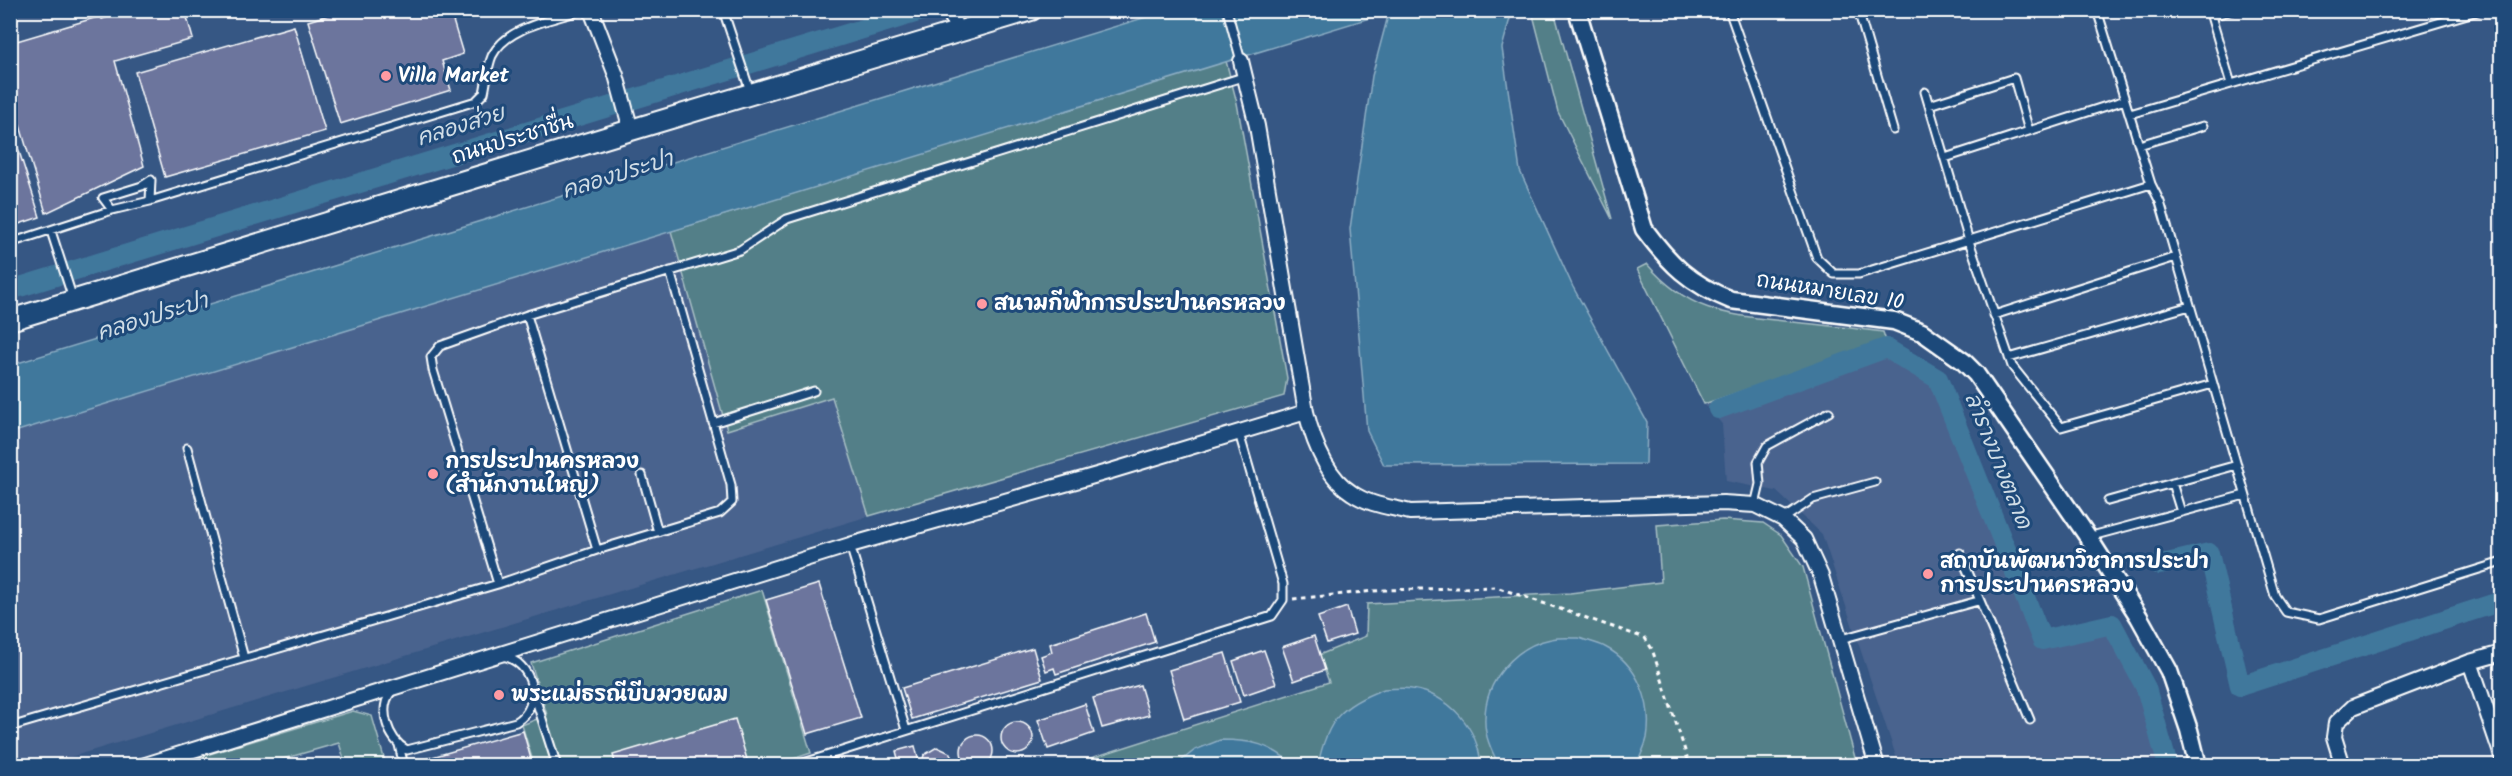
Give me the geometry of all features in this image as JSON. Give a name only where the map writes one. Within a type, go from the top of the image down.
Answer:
[{"type":"main road","name":"ถนนประชาชื่น","points":[[10,320],[70,292],[629,122],[1031,10]]},
{"type":"street","points":[[591,10],[616,75],[629,122]]},
{"type":"street","name":"ถนนหมายเลข 10","points":[[1577,10],[1644,229],[1664,255],[1688,278],[1708,291],[1731,300],[1894,321],[1922,332],[1963,361],[1976,374],[2088,537],[2139,617],[2169,671],[2198,765]]},
{"type":"street","points":[[950,11],[957,32]]},
{"type":"street","points":[[1241,61],[1262,149],[1306,412],[1312,435],[1329,470],[1350,493],[1376,504],[1410,512],[1723,503],[1755,506],[1783,519],[1804,539],[1821,576],[1877,765]]},
{"type":"street","points":[[142,765],[850,545],[1306,412]]},
{"type":"street","points":[[2343,765],[2334,737],[2336,723],[2353,707],[2470,662],[2502,653]]},
{"type":"street","points":[[2470,662],[2502,756]]},
{"type":"lane","points":[[10,243],[112,210],[150,201],[476,101],[484,93],[486,75],[493,55],[505,40],[520,31],[582,10]]},
{"type":"lane","points":[[723,10],[749,87]]},
{"type":"lane","points":[[1227,10],[1241,61]]},
{"type":"lane","points":[[1729,10],[1817,258],[1834,274],[1859,274],[2151,184]]},
{"type":"lane","points":[[1858,10],[1893,130]]},
{"type":"lane","points":[[2097,10],[2151,184],[2160,202],[2275,596],[2286,612],[2319,619],[2502,562]]},
{"type":"lane","points":[[2231,84],[2211,16],[2233,10]]},
{"type":"lane","points":[[2130,114],[2481,10]]},
{"type":"lane","points":[[2497,10],[2502,27]]},
{"type":"lane","points":[[498,584],[433,370],[431,357],[440,346],[527,315],[740,250],[787,219],[1246,76]]},
{"type":"lane","points":[[1929,105],[2014,78],[2029,131]]},
{"type":"lane","points":[[1925,92],[1969,241],[2012,366],[2061,427],[2213,384]]},
{"type":"lane","points":[[1945,158],[2126,100]]},
{"type":"lane","points":[[2139,145],[2203,126]]},
{"type":"lane","points":[[112,210],[104,198],[142,186],[151,180],[150,201]]},
{"type":"lane","points":[[51,231],[70,292]]},
{"type":"lane","points":[[1994,315],[2176,257]]},
{"type":"lane","points":[[10,727],[498,584],[597,550],[720,513],[732,502],[731,485],[670,272]]},
{"type":"lane","points":[[2009,358],[2190,306]]},
{"type":"lane","points":[[527,315],[597,550]]},
{"type":"lane","points":[[713,423],[814,391]]},
{"type":"lane","points":[[1755,506],[1760,484],[1758,462],[1767,446],[1829,412]]},
{"type":"lane","points":[[794,765],[1272,616],[1283,600],[1283,584],[1239,433]]},
{"type":"lane","points":[[186,448],[244,658]]},
{"type":"lane","points":[[2108,501],[2237,465]]},
{"type":"lane","points":[[642,475],[658,532]]},
{"type":"lane","points":[[1783,519],[1813,499],[1875,482]]},
{"type":"lane","points":[[2172,483],[2181,512]]},
{"type":"lane","points":[[2088,537],[2245,495]]},
{"type":"lane","points":[[850,545],[906,730]]},
{"type":"lane","points":[[1960,553],[1978,601],[2030,720]]},
{"type":"lane","points":[[1840,639],[1978,601]]},
{"type":"lane","points":[[493,657],[506,657],[517,661],[525,669],[558,765]]},
{"type":"lane","points":[[401,685],[392,692],[385,704],[389,728],[398,743],[404,765]]},
{"type":"lane","points":[[398,743],[410,751],[516,722],[529,712],[532,688]]},
{"type":"path","points":[[1283,600],[1385,590],[1496,587],[1645,638],[1652,649],[1690,765]]},
{"type":"path","points":[[549,765],[558,763],[558,765]]},
{"type":"shaded area","points":[[1169,10],[1512,11],[1502,48],[1520,171],[1573,287],[1647,422],[1646,464],[1384,465],[1367,431],[1350,229],[1372,76],[1389,12],[11,433],[11,365]]},
{"type":"shaded area","name":"การประปานครหลวง (สำนักงานใหญ่)","points":[[671,231],[727,430],[832,397],[869,516],[44,765],[11,766],[11,433]]},
{"type":"shaded area","name":"สถาบันพัฒนาวิชาการประปา การประปานครหลวง","points":[[1886,341],[1944,374],[2043,632],[2115,614],[2159,705],[2178,765],[1899,765],[1822,534],[1776,491],[1726,481],[1722,424],[1704,404]]},
{"type":"shaded area","points":[[1554,638],[1579,638],[1617,654],[1641,686],[1648,711],[1648,725],[1646,741],[1637,764],[1499,765],[1493,754],[1485,724],[1486,704],[1496,679],[1514,657],[1538,643]]},
{"type":"shaded area","points":[[1409,688],[1426,692],[1450,706],[1468,726],[1479,751],[1481,765],[1318,765],[1326,736],[1338,716],[1357,701],[1384,689]]},
{"type":"shaded area","points":[[1220,740],[1251,742],[1260,745],[1277,752],[1294,765],[1176,765],[1195,750]]},
{"type":"green space","points":[[1532,11],[1554,11],[1612,219],[1558,112]]},
{"type":"green space","name":"สนามกีฬาการประปานครหลวง","points":[[1226,61],[1237,103],[1287,378],[1284,396],[869,516],[832,397],[727,430],[671,231]]},
{"type":"green space","points":[[1647,264],[1663,281],[1679,293],[1712,309],[1749,317],[1883,332],[1886,341],[1704,404],[1637,269]]},
{"type":"green space","points":[[1723,520],[1763,523],[1781,535],[1803,567],[1857,765],[1066,766],[1329,682],[1319,655],[1366,636],[1367,604],[1570,593],[1661,582],[1657,525]]},
{"type":"green space","points":[[762,590],[811,753],[772,766],[534,765],[522,725],[547,715],[531,663]]},
{"type":"green space","points":[[353,711],[372,716],[386,765],[346,765],[339,743],[262,765],[173,765]]},
{"type":"building","points":[[130,10],[185,10],[193,39],[115,61],[144,166],[46,213],[10,92],[10,43],[101,16],[102,19]]},
{"type":"building","name":"Villa Market","points":[[345,10],[463,10],[451,14],[463,54],[442,61],[451,90],[340,124],[308,21]]},
{"type":"building","points":[[294,26],[325,131],[165,177],[135,72]]},
{"type":"building","points":[[10,123],[40,217],[10,227]]},
{"type":"building","points":[[819,584],[861,718],[807,734],[766,600]]},
{"type":"building","points":[[1347,607],[1355,634],[1327,643],[1318,617]]},
{"type":"building","points":[[1146,613],[1155,642],[1056,674],[1054,668],[1046,671],[1041,656],[1052,652],[1050,644]]},
{"type":"building","points":[[1314,636],[1325,670],[1294,681],[1282,647]]},
{"type":"building","points":[[1033,648],[1042,679],[912,719],[902,688]]},
{"type":"building","points":[[1264,650],[1276,684],[1244,695],[1233,661]]},
{"type":"building","points":[[1225,653],[1240,702],[1184,719],[1169,670]]},
{"type":"building","points":[[1140,685],[1149,715],[1102,728],[1093,698]]},
{"type":"building","points":[[1085,704],[1094,733],[1048,749],[1038,720]]},
{"type":"building","points":[[735,719],[749,766],[616,766],[613,755]]},
{"type":"building","points":[[1017,722],[1028,727],[1033,738],[1028,749],[1017,754],[1006,749],[1001,738],[1006,727]]},
{"type":"building","points":[[523,731],[533,766],[427,766],[425,759]]},
{"type":"building","points":[[977,735],[988,740],[993,751],[988,762],[977,767],[966,762],[961,751],[966,740]]},
{"type":"building","points":[[915,746],[920,766],[900,766],[896,751]]},
{"type":"building","points":[[937,747],[950,753],[954,766],[921,766],[924,755]]},
{"type":"waterway","name":"คลองส่วย","points":[[10,290],[925,10]]},
{"type":"waterway","name":"ลำรางบางตลาด","points":[[1718,409],[1886,348],[1938,379],[2042,640],[2112,624],[2146,688],[2168,766]]},
{"type":"waterway","points":[[2159,565],[2209,553],[2240,686],[2502,601]]},
{"type":"place","name":"Villa Market","points":[[386,76]]},
{"type":"place","name":"สนามกีฬาการประปานครหลวง","points":[[982,304]]},
{"type":"place","name":"การประปานครหลวง (สำนักงานใหญ่)","points":[[433,474]]},
{"type":"place","name":"สถาบันพัฒนาวิชาการประปา การประปานครหลวง","points":[[1928,574]]},
{"type":"place","name":"พระแม่ธรณีบีบมวยผม","points":[[499,695]]},
{"type":"water label","name":"คลองประปา","points":[[618,176]]},
{"type":"water label","name":"คลองประปา","points":[[153,318]]}]
